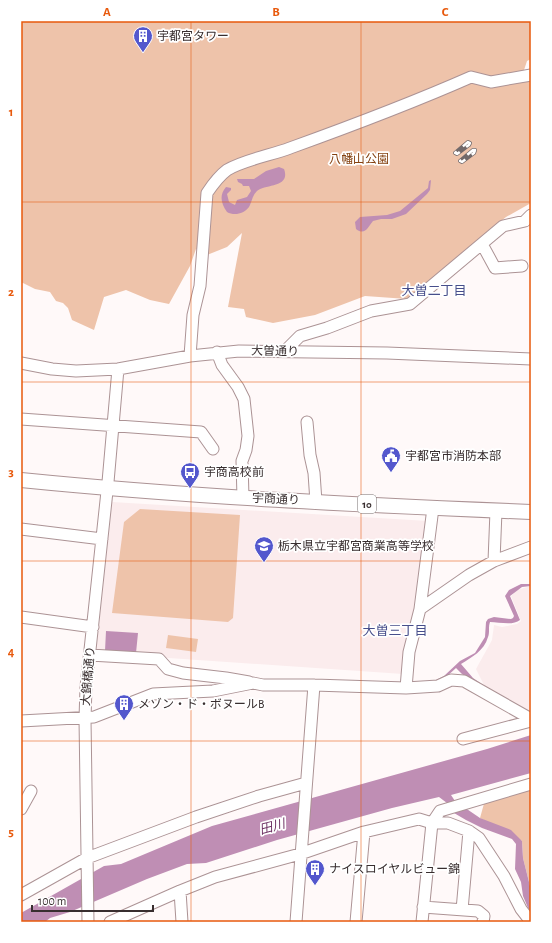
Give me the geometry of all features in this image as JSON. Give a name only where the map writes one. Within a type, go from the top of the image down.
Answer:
[{"type":"main road","name":"宇商通り","points":[[21,480],[243,498],[531,512]]},
{"type":"street","points":[[190,356],[193,315],[200,286],[207,193],[215,180],[228,170],[250,161],[284,151],[318,138],[446,88],[471,76],[491,82],[531,75]]},
{"type":"street","points":[[285,351],[300,336],[327,328],[371,311],[410,304],[503,226],[526,221],[531,215]]},
{"type":"street","points":[[482,244],[495,268],[522,266]]},
{"type":"street","name":"大曽通り","points":[[21,363],[52,369],[76,371],[118,369],[190,356],[217,352],[239,351],[387,353],[531,359]]},
{"type":"street","points":[[217,352],[222,365],[238,387],[244,399],[248,436],[246,450],[242,461],[243,498]]},
{"type":"street","name":"大錦橋通り","points":[[88,922],[85,719],[118,369]]},
{"type":"street","points":[[21,419],[112,427],[201,432],[213,449]]},
{"type":"street","points":[[307,422],[310,455],[314,473],[316,502]]},
{"type":"street","points":[[406,688],[410,652],[420,609],[433,508]]},
{"type":"street","points":[[494,561],[496,510]]},
{"type":"street","points":[[21,530],[102,539]]},
{"type":"street","points":[[420,609],[469,575],[494,561],[531,547]]},
{"type":"street","points":[[21,617],[93,627]]},
{"type":"street","points":[[90,655],[159,659],[168,669],[183,673],[226,678],[263,685],[406,688],[438,686],[451,680],[464,681],[531,720]]},
{"type":"street","points":[[21,721],[85,719],[94,717],[153,694],[213,691],[253,683]]},
{"type":"street","points":[[296,922],[314,685]]},
{"type":"street","points":[[463,739],[531,720]]},
{"type":"street","points":[[422,922],[432,823],[440,811],[531,784]]},
{"type":"street","points":[[21,895],[87,861],[196,817],[259,796],[306,787]]},
{"type":"street","points":[[21,808],[31,791]]},
{"type":"street","points":[[110,922],[215,877],[364,832],[419,819],[432,823],[448,823],[469,831],[480,838],[504,876],[521,909],[531,922]]},
{"type":"street","points":[[462,910],[469,831]]},
{"type":"street","points":[[356,922],[364,832]]},
{"type":"street","points":[[180,891],[182,922]]},
{"type":"street","points":[[423,908],[478,911],[484,916],[483,922]]},
{"type":"shaded area","name":"栃木県立宇都宮商業高等学校","points":[[112,502],[428,521],[418,606],[403,674],[96,653]]},
{"type":"shaded area","points":[[531,586],[531,716],[487,691],[476,669],[492,640],[494,625],[502,627],[517,624],[521,621],[511,596],[517,590]]},
{"type":"green space","name":"八幡山公園","points":[[21,21],[531,21],[531,59],[527,61],[523,73],[531,78],[531,203],[506,217],[407,299],[365,296],[315,315],[273,323],[246,317],[244,309],[228,307],[242,233],[227,247],[207,255],[196,249],[190,266],[169,304],[150,300],[126,290],[104,297],[94,330],[72,320],[68,308],[63,303],[56,301],[50,292],[35,289],[21,282]]},
{"type":"green space","points":[[140,509],[240,515],[233,618],[228,622],[112,613],[124,522]]},
{"type":"green space","points":[[168,635],[198,639],[196,652],[166,648]]},
{"type":"green space","points":[[531,788],[531,890],[523,858],[522,841],[480,818],[485,800]]},
{"type":"water","points":[[279,167],[284,169],[285,175],[281,182],[257,191],[249,207],[242,213],[236,214],[227,212],[223,206],[222,200],[222,193],[226,187],[231,188],[227,194],[229,202],[235,205],[237,200],[247,197],[251,191],[249,186],[243,186],[237,179],[254,179],[266,171]]},
{"type":"water","points":[[431,180],[430,190],[406,214],[392,219],[373,221],[368,228],[362,232],[356,229],[355,222],[360,217],[387,215],[400,211],[428,188],[429,181]]},
{"type":"water","points":[[521,584],[531,584],[531,586],[522,587],[510,596],[520,620],[514,623],[490,622],[489,635],[484,646],[481,650],[461,664],[473,678],[483,685],[482,688],[456,668],[445,678],[434,682],[444,676],[460,661],[475,653],[485,637],[486,622],[488,619],[494,617],[513,618],[514,616],[505,596],[509,590]]},
{"type":"water","points":[[106,631],[138,633],[136,653],[105,651]]},
{"type":"water","name":"田川","points":[[531,735],[531,773],[451,795],[455,801],[480,818],[511,830],[522,841],[523,858],[531,890],[531,915],[523,896],[521,882],[515,869],[516,844],[512,839],[482,828],[454,813],[447,803],[439,797],[392,808],[277,840],[206,863],[187,864],[147,879],[70,912],[50,918],[45,922],[21,922],[21,913],[104,866],[121,864],[212,826],[487,749]]},
{"type":"railway","points":[[468,142],[470,143],[469,145],[457,154],[455,153],[468,142]]},
{"type":"railway","points":[[473,150],[475,150],[474,153],[462,162],[460,161],[473,150]]},
{"type":"place","name":"宇都宮タワー","points":[[143,53]]},
{"type":"place","name":"宇都宮市消防本部","points":[[391,473]]},
{"type":"place","name":"宇商高校前","points":[[190,489]]},
{"type":"place","name":"栃木県立宇都宮商業高等学校","points":[[264,563]]},
{"type":"place","name":"メゾン・ド・ボヌールB","points":[[124,721]]},
{"type":"place","name":"ナイスロイヤルビュー錦","points":[[315,886]]},
{"type":"district","name":"大曽二丁目","points":[[434,290]]},
{"type":"district","name":"大曽三丁目","points":[[395,630]]}]
